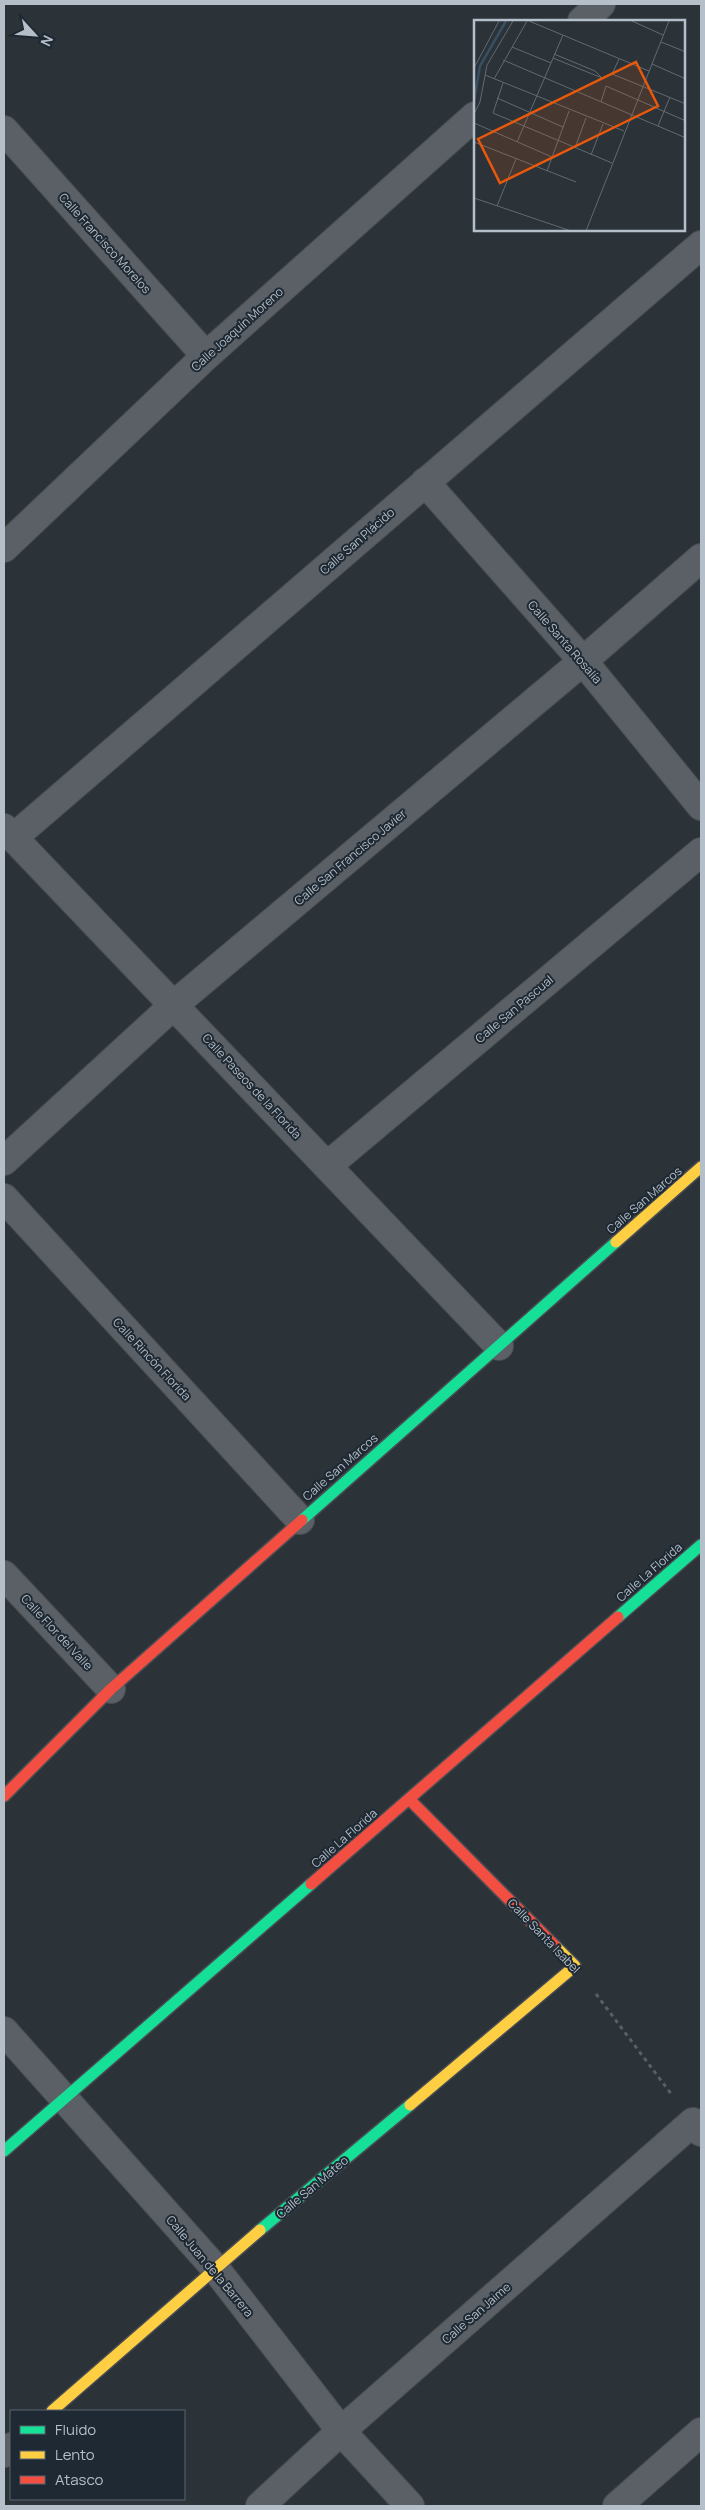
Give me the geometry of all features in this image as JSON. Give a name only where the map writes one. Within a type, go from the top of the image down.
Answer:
[{"type":"street","points":[[583,20],[601,4]]},
{"type":"street","name":"Calle Joaquín Moreno","points":[[4,548],[206,356],[474,117]]},
{"type":"street","name":"Calle Francisco Morelos","points":[[4,130],[206,356]]},
{"type":"street","name":"Calle San Plácido","points":[[8,833],[425,482],[701,246]]},
{"type":"street","name":"Calle Santa Rosalía","points":[[425,482],[583,661],[701,806]]},
{"type":"street","name":"Calle San Francisco Javier","points":[[4,1161],[174,1004],[583,661],[701,558]]},
{"type":"street","name":"Calle Paseos de la Florida","points":[[8,833],[174,1004],[499,1346]]},
{"type":"street","name":"Calle San Pascual","points":[[327,1166],[701,852]]},
{"type":"street","name":"Calle San Marcos","points":[[4,1796],[111,1689],[701,1167]]},
{"type":"street","name":"Calle Rincón Florida","points":[[4,1198],[300,1520]]},
{"type":"street","name":"Calle La Florida","points":[[4,2151],[701,1545]]},
{"type":"street","name":"Calle Flor del Valle","points":[[4,1575],[111,1689]]},
{"type":"street","name":"Calle Santa Isabel","points":[[409,1799],[575,1966]]},
{"type":"street","name":"Calle San Mateo","points":[[53,2410],[215,2268],[575,1966]]},
{"type":"street","name":"Calle Juan de la Barrera","points":[[4,2031],[65,2097],[215,2268],[341,2431],[410,2506]]},
{"type":"street","name":"Calle San Jaime","points":[[260,2506],[341,2431],[697,2127]]},
{"type":"street","points":[[617,2506],[701,2432]]},
{"type":"path","name":"Calle Santa Isabel","points":[[575,1966],[697,2127]]},
{"type":"traffic: fast","points":[[302,1520],[616,1242]]},
{"type":"traffic: fast","points":[[618,1617],[701,1545]]},
{"type":"traffic: fast","points":[[4,2151],[311,1884]]},
{"type":"traffic: fast","points":[[260,2230],[410,2105]]},
{"type":"traffic: slow","points":[[616,1242],[701,1167]]},
{"type":"traffic: slow","points":[[410,2105],[575,1966],[555,1946]]},
{"type":"traffic: slow","points":[[53,2410],[260,2230]]},
{"type":"traffic: jam","points":[[4,1796],[111,1689],[302,1520]]},
{"type":"traffic: jam","points":[[311,1884],[618,1617]]},
{"type":"traffic: jam","points":[[409,1799],[555,1946]]}]
